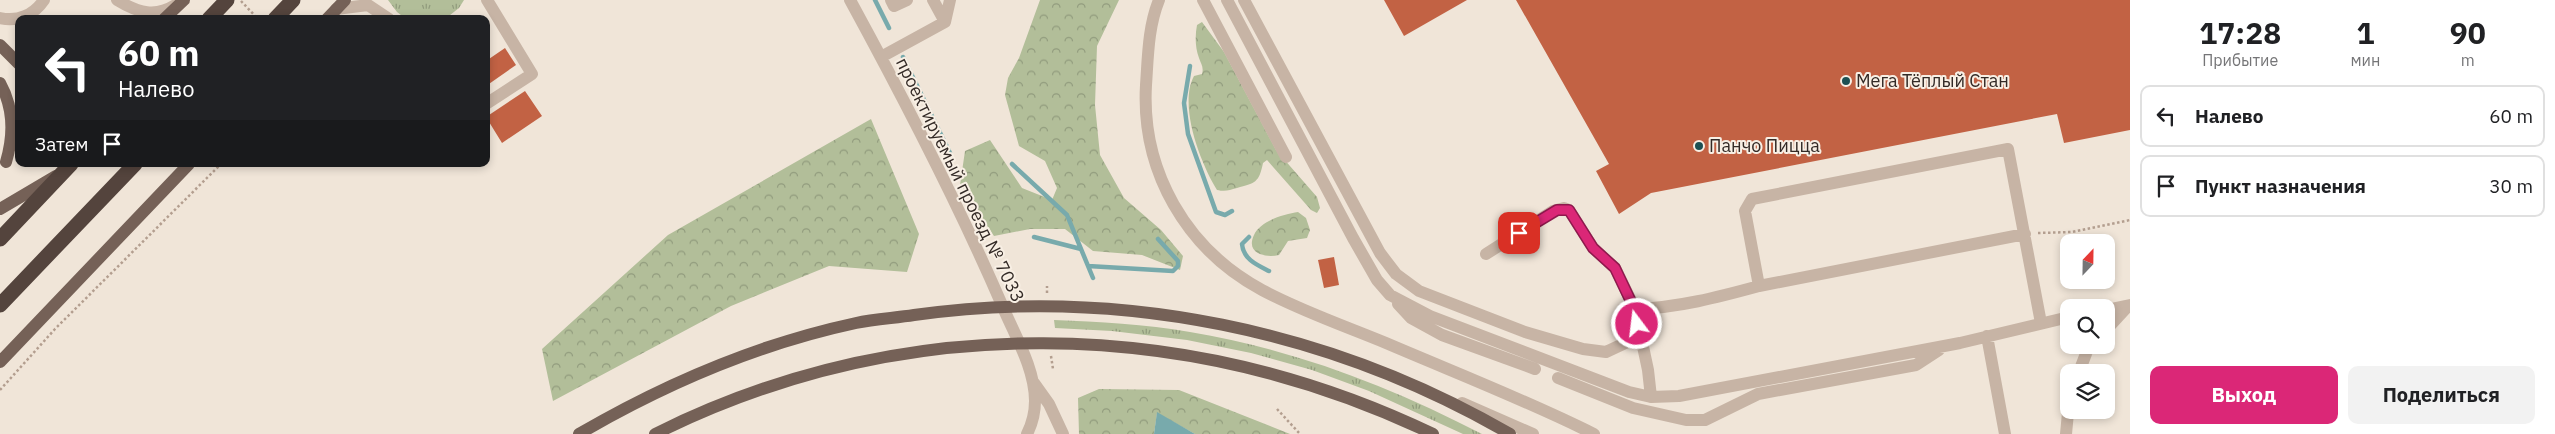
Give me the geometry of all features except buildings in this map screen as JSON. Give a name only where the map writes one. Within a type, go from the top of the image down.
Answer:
[{"type":"highway","points":[[213,15],[227,0]]},
{"type":"highway","points":[[279,15],[293,0]]},
{"type":"highway","points":[[0,239],[68,167]]},
{"type":"highway","points":[[0,304],[132,167]]},
{"type":"main road","points":[[168,15],[184,0]]},
{"type":"main road","points":[[0,45],[15,60]]},
{"type":"main road","points":[[0,82],[6,94],[11,116],[11,141],[3,165]]},
{"type":"main road","points":[[3,165],[15,154]]},
{"type":"main road","points":[[0,209],[68,167]]},
{"type":"main road","points":[[0,362],[186,167]]},
{"type":"main road","points":[[579,434],[668,386],[729,360],[791,340],[857,323],[941,311],[1002,306],[1115,309],[1192,318],[1260,332],[1319,349],[1403,380],[1510,434]]},
{"type":"main road","points":[[655,434],[743,395],[799,376],[863,360],[943,347],[1050,343],[1137,348],[1246,367],[1356,401],[1433,434]]},
{"type":"street","points":[[27,15],[39,7],[44,0]]},
{"type":"street","points":[[117,0],[137,11],[158,13],[170,9],[184,0]]},
{"type":"street","points":[[487,0],[532,74],[490,101]]},
{"type":"street","name":"проектируемый проезд № 7033","points":[[850,0],[881,57],[986,268],[1019,344],[1031,379]]},
{"type":"street","points":[[891,0],[894,6],[907,0]]},
{"type":"street","points":[[933,0],[945,22]]},
{"type":"street","points":[[881,57],[945,22],[950,0]]},
{"type":"street","points":[[1159,0],[1149,45],[1146,96],[1148,133],[1157,170],[1165,190],[1186,225],[1201,243],[1238,275],[1268,293],[1510,394],[1594,434]]},
{"type":"street","points":[[1203,0],[1286,157]]},
{"type":"street","points":[[1227,0],[1377,280],[1411,318],[1442,335],[1535,369]]},
{"type":"street","points":[[1244,0],[1380,253],[1396,274],[1419,291],[1525,332],[1583,349],[1606,352],[1640,336]]},
{"type":"street","points":[[336,9],[368,5],[384,15]]},
{"type":"street","points":[[0,18],[15,18]]},
{"type":"street","points":[[1759,286],[1746,211],[1747,204],[1752,199],[2008,149],[2041,322]]},
{"type":"street","points":[[1486,254],[1553,212],[1564,208],[1569,210],[1593,248],[1615,268],[1635,310],[1648,370],[1651,397]]},
{"type":"street","points":[[1635,310],[1654,309],[1759,286],[2025,234]]},
{"type":"street","points":[[1377,280],[1396,274]]},
{"type":"street","points":[[1390,295],[1440,320],[1629,392],[1651,397],[1679,396],[1945,346],[2060,319]]},
{"type":"street","points":[[2115,308],[2129,306]]},
{"type":"street","points":[[2115,321],[2129,306]]},
{"type":"street","points":[[1987,336],[2005,434]]},
{"type":"street","points":[[1558,378],[1633,408],[1686,420],[1705,420],[1758,394],[1916,364],[1945,346]]},
{"type":"street","points":[[1028,434],[1034,418],[1035,400],[1031,379]]},
{"type":"street","points":[[1031,379],[1049,404],[1063,434]]},
{"type":"street","points":[[1403,380],[1533,434]]},
{"type":"street","points":[[1706,410],[1733,405]]},
{"type":"street","points":[[1397,418],[1422,434]]},
{"type":"street","points":[[2066,434],[2067,419]]},
{"type":"path","points":[[240,0],[254,15]]},
{"type":"path","points":[[0,390],[55,329],[218,167]]},
{"type":"path","points":[[2025,234],[2072,232],[2130,220]]},
{"type":"path","points":[[1047,286],[1047,306]]},
{"type":"path","points":[[1050,343],[1053,369]]},
{"type":"path","points":[[1277,409],[1300,434]]},
{"type":"green space","points":[[388,0],[464,0],[459,8],[450,15],[401,15]]},
{"type":"green space","points":[[1040,0],[1119,0],[1097,46],[1095,105],[1100,155],[1124,198],[1161,230],[1183,256],[1180,270],[1142,255],[1093,251],[1065,229],[1030,229],[994,236],[960,185],[965,151],[990,140],[1022,188],[1052,200],[1057,188],[1045,161],[1019,146],[1005,95],[1008,78],[1019,58]]},
{"type":"green space","points":[[1202,22],[1224,52],[1276,150],[1317,197],[1320,208],[1317,213],[1311,210],[1267,160],[1263,163],[1260,175],[1252,183],[1223,191],[1217,190],[1198,150],[1190,118],[1190,88],[1194,76],[1203,72],[1197,50],[1196,37],[1197,25]]},
{"type":"green space","points":[[871,119],[919,234],[907,272],[829,266],[731,306],[553,401],[542,349],[668,235]]},
{"type":"green space","points":[[1298,212],[1306,218],[1310,230],[1307,238],[1288,241],[1279,255],[1274,256],[1258,253],[1252,247],[1254,235],[1261,226],[1280,216]]},
{"type":"green space","points":[[1054,320],[1173,329],[1266,348],[1340,371],[1376,385],[1482,434],[1463,434],[1369,391],[1312,370],[1251,353],[1187,340],[1112,331],[1055,328]]},
{"type":"green space","points":[[1099,389],[1179,390],[1290,434],[1195,434],[1157,413],[1154,434],[1079,434],[1078,398]]},
{"type":"water","points":[[1157,412],[1195,434],[1154,434]]},
{"type":"waterway","points":[[875,0],[889,28]]},
{"type":"waterway","points":[[903,57],[950,153]]},
{"type":"waterway","points":[[1190,66],[1184,103],[1188,134],[1216,212],[1225,215],[1232,211]]},
{"type":"waterway","points":[[1012,164],[1067,215],[1093,278]]},
{"type":"waterway","points":[[1034,237],[1081,249]]},
{"type":"waterway","points":[[1249,237],[1242,244],[1245,254],[1251,261],[1269,271]]},
{"type":"waterway","points":[[1088,266],[1173,271],[1178,266],[1178,261],[1158,239]]},
{"type":"place","name":"Мега Тёплый Cтан","points":[[1846,81]]},
{"type":"place","name":"Панчо Пицца","points":[[1699,146]]},
{"type":"route","points":[[1519,233],[1557,210],[1564,208],[1569,210],[1580,223],[1593,248],[1615,268],[1635,310],[1637,324]]}]
